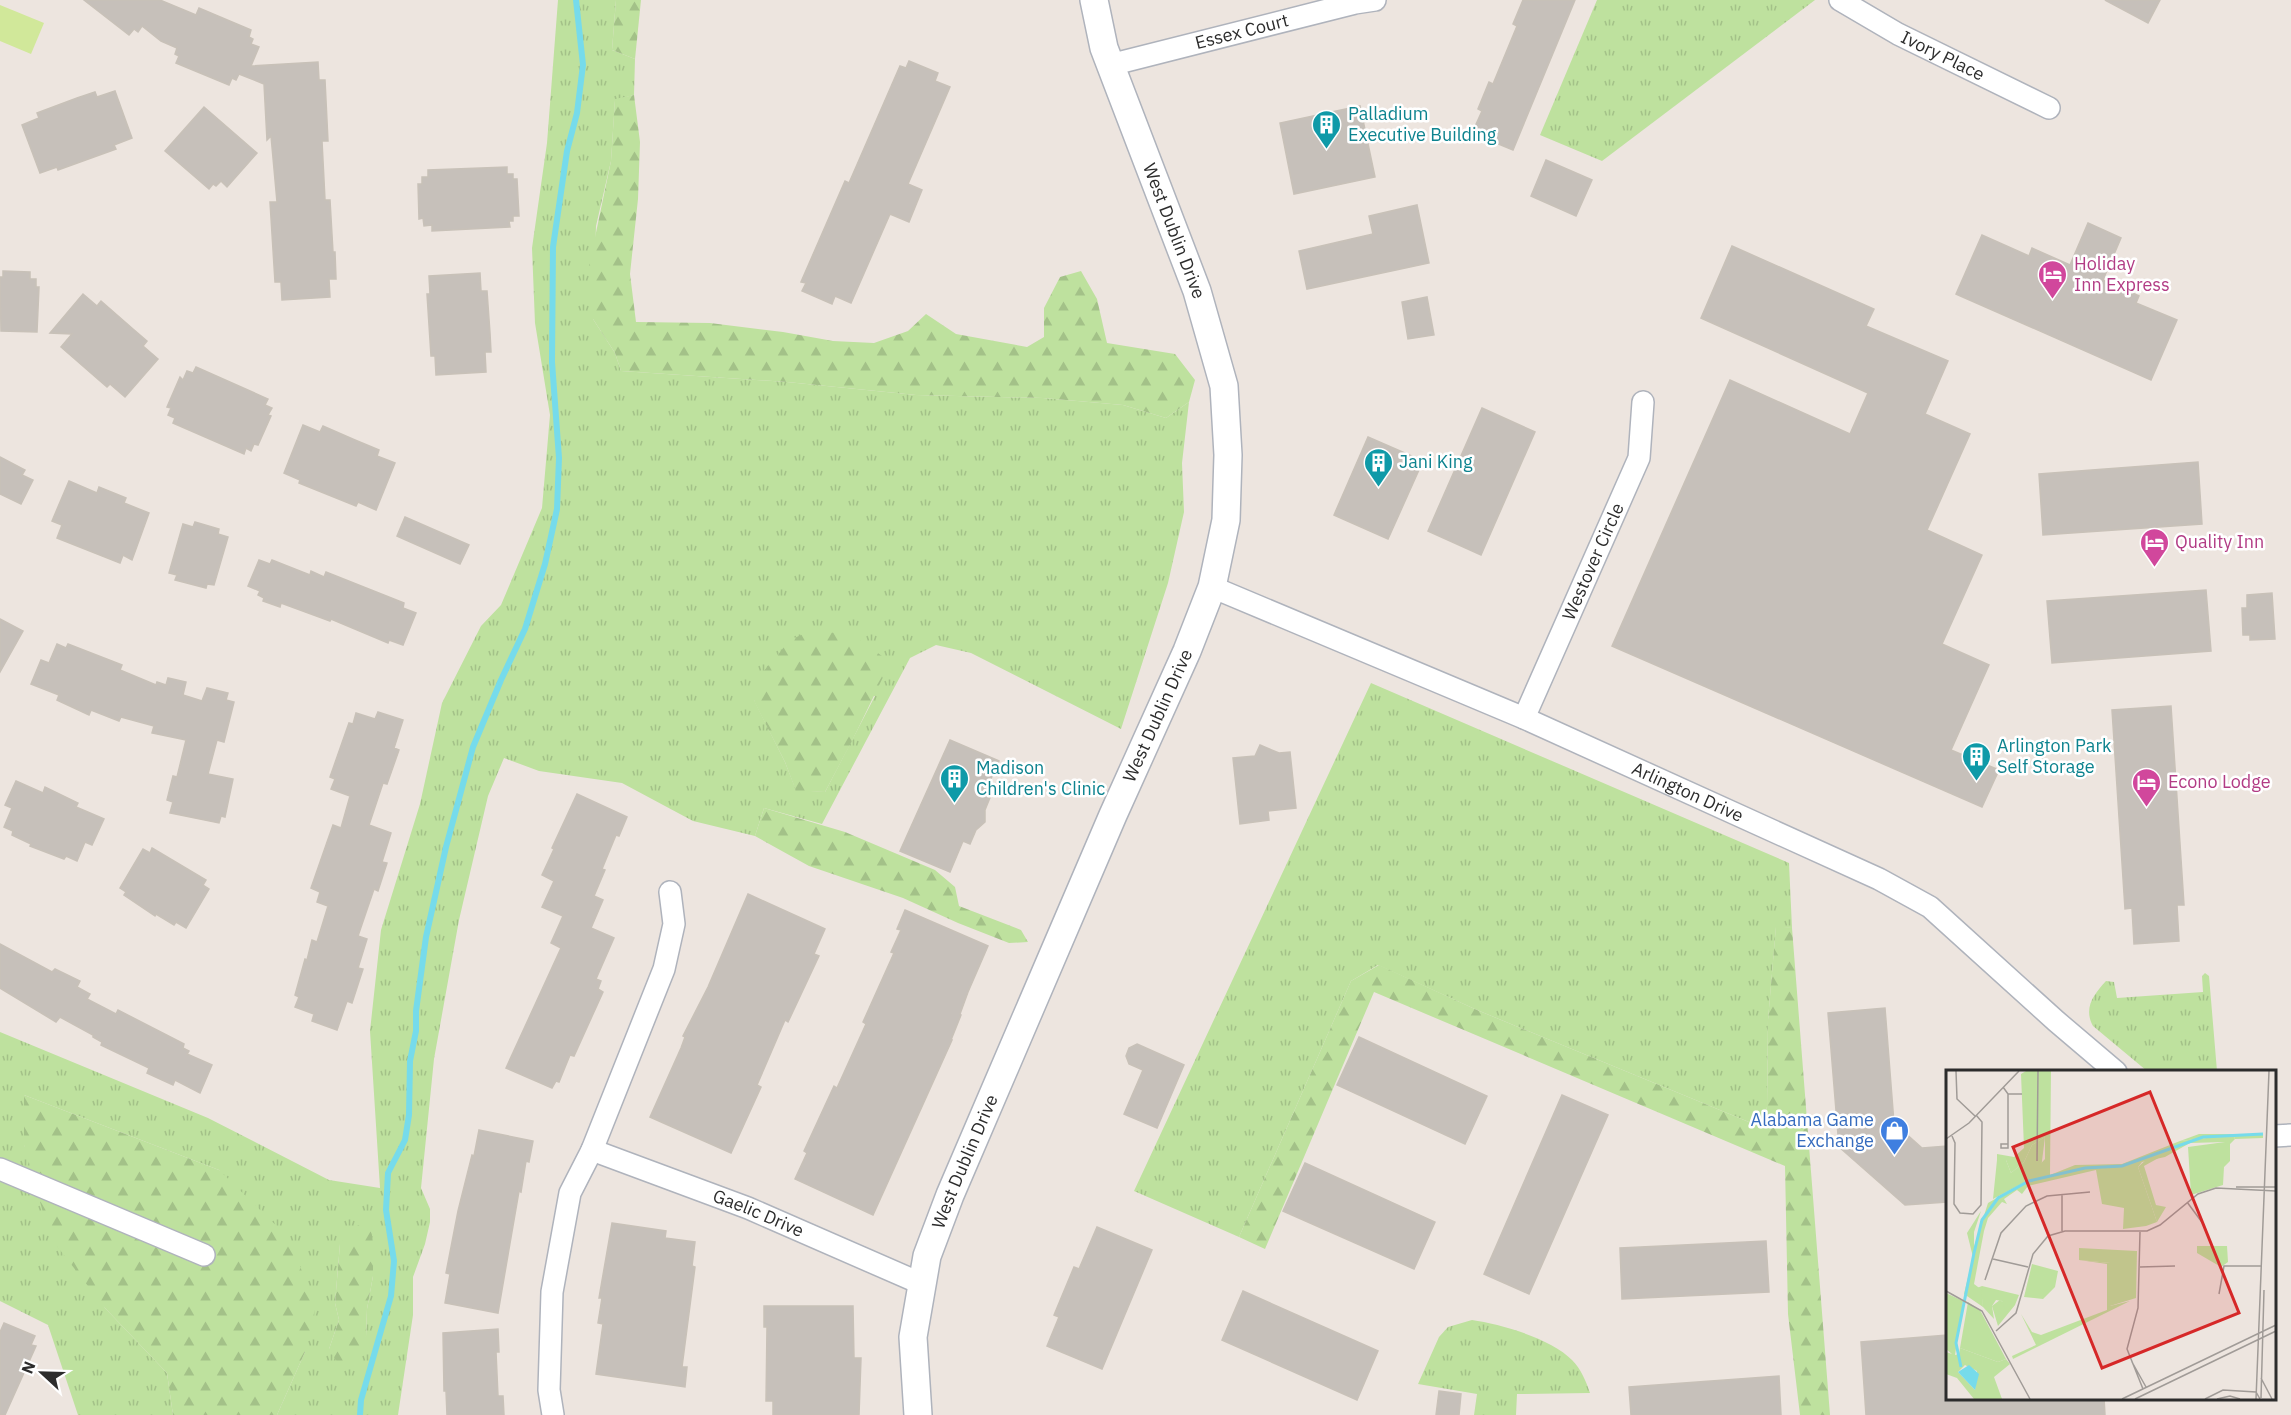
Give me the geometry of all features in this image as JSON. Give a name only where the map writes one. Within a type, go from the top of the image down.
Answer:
[{"type":"street","name":"West Dublin Drive","points":[[918,1415],[913,1337],[927,1256],[950,1195],[1113,815],[1187,651],[1212,587],[1226,520],[1228,455],[1224,386],[1197,291],[1104,48],[1094,0]]},
{"type":"street","name":"Essex Court","points":[[1110,65],[1355,3],[1375,0]]},
{"type":"street","name":"Ivory Place","points":[[1840,0],[1907,39],[2049,108]]},
{"type":"street","name":"Westover Circle","points":[[1524,718],[1639,458],[1643,402]]},
{"type":"street","name":"Arlington Drive","points":[[1212,587],[1524,718],[1879,879],[1930,907],[2048,1015],[2115,1070]]},
{"type":"street","points":[[553,1415],[549,1390],[552,1292],[570,1193],[592,1150],[664,969],[674,924],[670,892]]},
{"type":"street","points":[[2276,1136],[2291,1135]]},
{"type":"street","name":"Gaelic Drive","points":[[592,1150],[748,1208],[922,1284]]},
{"type":"street","points":[[0,1169],[204,1255]]},
{"type":"green space","points":[[558,0],[616,0],[612,50],[635,59],[634,95],[615,100],[611,161],[596,226],[593,319],[615,353],[621,371],[787,382],[916,395],[1043,398],[1123,405],[1166,418],[1189,402],[1182,463],[1184,512],[1168,583],[1121,729],[971,653],[936,645],[910,658],[822,824],[764,808],[755,836],[693,821],[622,783],[539,771],[504,758],[488,796],[459,920],[434,1059],[421,1188],[430,1209],[430,1222],[413,1277],[413,1315],[398,1415],[277,1415],[305,1352],[219,1170],[24,1095],[24,1145],[105,1308],[167,1373],[173,1415],[78,1415],[48,1325],[0,1301],[0,1032],[208,1118],[329,1180],[380,1188],[370,1031],[381,930],[420,804],[442,703],[481,626],[501,605],[542,508],[550,415],[535,323],[532,248],[547,143]],"holes":[[[875,696],[825,792],[796,790],[785,762],[754,700]],[[340,1244],[373,1276],[367,1309],[366,1336],[329,1349],[339,1320],[335,1303]]]},
{"type":"green space","points":[[616,0],[641,0],[635,59],[612,50]]},
{"type":"green space","points":[[1597,0],[1815,0],[1602,161],[1540,135]]},
{"type":"green space","points":[[0,5],[44,23],[31,54],[0,41]]},
{"type":"green space","points":[[634,95],[640,142],[638,199],[630,274],[636,322],[710,323],[833,341],[874,343],[908,331],[926,314],[956,334],[1027,347],[1044,337],[1044,308],[1060,277],[1081,271],[1097,299],[1107,343],[1175,354],[1195,380],[1189,402],[1166,418],[1123,405],[1043,398],[916,395],[787,382],[621,371],[615,353],[593,319],[589,266],[611,161],[615,99]]},
{"type":"green space","points":[[810,631],[851,634],[882,656],[886,671],[825,792],[796,791],[785,762],[754,701],[763,672],[790,640]]},
{"type":"green space","points":[[1371,683],[1789,863],[1792,928],[1776,927],[1768,1020],[1767,1107],[1761,1127],[1477,1010],[1378,965],[1351,981],[1239,1237],[1134,1191]]},
{"type":"green space","points":[[764,808],[845,832],[935,870],[955,887],[959,906],[1021,930],[1028,942],[1009,943],[903,898],[809,866],[755,836]]},
{"type":"green space","points":[[1776,926],[1792,928],[1830,1415],[1800,1415],[1788,1314],[1785,1166],[1374,992],[1265,1249],[1239,1237],[1351,981],[1379,965],[1477,1010],[1761,1127],[1767,1107],[1768,1020]]},
{"type":"green space","points":[[2205,973],[2209,976],[2217,1070],[2146,1070],[2093,1026],[2090,1019],[2091,1002],[2106,981],[2114,982],[2117,998],[2203,992],[2202,976]]},
{"type":"green space","points":[[24,1095],[219,1170],[291,1240],[315,1309],[305,1352],[277,1415],[173,1415],[167,1373],[105,1308],[50,1237],[24,1145]]},
{"type":"green space","points":[[370,1221],[373,1276],[367,1309],[366,1336],[357,1360],[339,1365],[329,1349],[339,1320],[335,1303],[340,1244],[354,1227]]},
{"type":"green space","points":[[1472,1320],[1511,1329],[1552,1345],[1575,1364],[1583,1375],[1590,1393],[1517,1394],[1516,1415],[1474,1415],[1477,1394],[1418,1384],[1439,1337],[1448,1327]]},
{"type":"building","points":[[84,0],[160,0],[196,15],[199,8],[251,30],[249,37],[253,39],[251,44],[259,47],[251,66],[318,62],[319,80],[325,80],[328,141],[322,141],[325,200],[330,200],[333,252],[335,252],[336,279],[329,279],[330,297],[282,300],[281,282],[275,282],[270,202],[277,202],[271,136],[267,140],[264,84],[239,74],[236,80],[232,78],[229,85],[176,63],[179,56],[175,54],[177,48],[161,41],[142,26],[138,32],[134,29],[129,35]]},
{"type":"building","points":[[1523,0],[1575,0],[1513,150],[1472,133],[1482,111],[1478,109],[1489,82],[1493,84],[1517,26],[1513,24]]},
{"type":"building","points":[[2105,0],[2160,0],[2148,23]]},
{"type":"building","points":[[909,61],[938,73],[935,81],[950,87],[908,184],[922,190],[909,222],[890,214],[851,303],[835,296],[832,304],[802,291],[806,283],[801,282],[845,181],[849,183],[900,66],[906,68]]},
{"type":"building","points":[[115,91],[132,138],[114,145],[116,149],[58,170],[57,167],[40,173],[22,125],[39,118],[37,113],[77,98],[95,92],[97,97]]},
{"type":"building","name":"Palladium Executive Building","points":[[1360,106],[1375,177],[1294,194],[1280,123]]},
{"type":"building","points":[[204,107],[257,153],[227,187],[221,181],[216,186],[213,184],[209,189],[165,151]]},
{"type":"building","points":[[1546,160],[1592,180],[1576,216],[1531,196]]},
{"type":"building","points":[[507,167],[507,174],[513,174],[513,179],[517,179],[519,216],[513,216],[513,221],[509,221],[510,227],[432,231],[432,225],[424,226],[423,218],[419,219],[418,184],[422,184],[422,177],[428,177],[428,170]]},
{"type":"building","points":[[1417,205],[1429,263],[1307,289],[1299,251],[1373,234],[1369,216]]},
{"type":"building","name":"Holiday Inn Express","points":[[2088,223],[2121,238],[2103,280],[2139,296],[2136,303],[2177,320],[2151,380],[1956,294],[1982,235],[2029,256],[2032,248],[2070,265]]},
{"type":"building","points":[[1732,246],[1874,309],[1866,326],[1948,361],[1925,414],[1970,434],[1927,530],[1982,555],[1942,644],[1989,665],[1951,750],[1999,770],[1982,807],[1612,646],[1730,380],[1850,434],[1868,393],[1701,318]]},
{"type":"building","points":[[3,271],[30,272],[30,279],[36,279],[36,287],[39,287],[37,332],[1,331],[0,277],[3,277]]},
{"type":"building","points":[[480,273],[481,291],[487,291],[490,333],[491,352],[485,352],[486,372],[436,375],[435,356],[431,356],[427,294],[430,294],[429,276]]},
{"type":"building","points":[[83,294],[97,306],[101,301],[147,341],[143,346],[158,359],[125,397],[110,384],[107,387],[61,347],[72,334],[50,333]]},
{"type":"building","points":[[1427,297],[1434,335],[1408,339],[1402,302]]},
{"type":"building","points":[[196,367],[268,399],[265,405],[272,408],[268,415],[271,416],[258,445],[254,444],[251,451],[246,448],[244,454],[173,423],[175,418],[168,415],[171,408],[167,407],[180,377],[183,380],[187,371],[193,373]]},
{"type":"building","points":[[1482,408],[1535,432],[1481,555],[1428,531]]},
{"type":"building","points":[[303,425],[320,432],[323,426],[379,450],[377,456],[395,463],[376,510],[358,502],[356,506],[299,483],[300,480],[284,473]]},
{"type":"building","name":"Jani King","points":[[1368,437],[1423,461],[1388,539],[1334,515]]},
{"type":"building","points":[[0,457],[25,470],[22,475],[33,480],[21,504],[0,494]]},
{"type":"building","name":"Quality Inn","points":[[2198,462],[2202,524],[2043,535],[2039,474]]},
{"type":"building","points":[[69,481],[97,493],[99,487],[126,498],[124,503],[149,513],[132,560],[123,555],[120,563],[57,538],[62,525],[52,521]]},
{"type":"building","points":[[405,517],[469,545],[460,564],[397,536]]},
{"type":"building","points":[[195,522],[219,529],[218,534],[228,537],[214,585],[207,584],[206,588],[175,580],[177,575],[169,573],[183,524],[193,527]]},
{"type":"building","points":[[259,560],[270,564],[272,560],[310,575],[311,571],[324,577],[326,572],[404,603],[403,608],[416,613],[403,645],[389,640],[388,643],[331,619],[330,621],[281,603],[280,607],[263,601],[264,598],[258,595],[260,591],[248,586]]},
{"type":"building","name":"Quality Inn","points":[[2206,590],[2211,651],[2052,663],[2047,601]]},
{"type":"building","name":"Quality Inn","points":[[2272,593],[2275,639],[2250,640],[2250,635],[2243,635],[2242,608],[2247,608],[2247,595]]},
{"type":"building","points":[[0,619],[23,631],[0,672]]},
{"type":"building","points":[[57,644],[66,648],[68,644],[122,665],[120,670],[156,685],[157,682],[166,685],[168,678],[186,682],[183,695],[202,701],[207,688],[228,693],[226,700],[234,702],[224,742],[217,740],[208,774],[233,779],[225,817],[221,816],[219,823],[170,813],[173,802],[167,800],[173,776],[177,777],[186,740],[152,733],[154,726],[121,717],[119,721],[91,710],[89,715],[57,700],[59,695],[31,684],[41,660],[49,663]]},
{"type":"building","name":"Econo Lodge","points":[[2171,706],[2184,905],[2177,905],[2179,941],[2134,944],[2132,908],[2125,909],[2112,710]]},
{"type":"building","points":[[378,712],[403,720],[394,748],[399,750],[387,784],[383,783],[369,825],[391,833],[382,862],[387,863],[378,891],[374,889],[358,936],[367,939],[358,968],[363,969],[352,1003],[347,1001],[337,1030],[312,1021],[314,1014],[295,1007],[299,997],[295,995],[312,940],[317,942],[328,906],[317,902],[320,892],[311,888],[333,825],[341,828],[350,796],[331,789],[335,779],[330,777],[349,723],[353,724],[356,713],[375,719]]},
{"type":"building","name":"Madison Children's Clinic","points":[[950,740],[999,761],[985,792],[991,795],[985,810],[985,822],[976,830],[970,844],[963,841],[950,872],[900,851]]},
{"type":"building","points":[[1260,745],[1279,753],[1290,752],[1296,808],[1268,811],[1269,820],[1240,824],[1233,758],[1255,756]]},
{"type":"building","points":[[16,781],[43,793],[45,787],[78,803],[76,807],[104,819],[92,845],[85,842],[77,861],[66,856],[64,859],[30,846],[31,844],[12,835],[13,831],[4,827],[12,808],[5,805]]},
{"type":"building","points":[[577,794],[627,817],[619,836],[616,835],[594,896],[603,900],[591,928],[614,938],[596,979],[601,981],[598,989],[603,992],[574,1056],[570,1055],[559,1082],[556,1081],[552,1088],[506,1068],[561,948],[551,943],[563,916],[542,907],[554,881],[542,875]]},
{"type":"building","points":[[152,848],[206,880],[203,885],[209,889],[186,928],[176,922],[174,925],[156,914],[155,916],[124,895],[126,892],[120,888],[143,849],[150,853]]},
{"type":"building","points":[[748,894],[825,929],[814,954],[819,956],[788,1022],[785,1020],[757,1085],[761,1087],[731,1153],[650,1117],[681,1048],[685,1037],[683,1036],[708,987]]},
{"type":"building","points":[[905,910],[988,946],[968,992],[952,1040],[873,1215],[795,1179],[807,1153],[804,1151],[834,1086],[837,1088],[866,1024],[863,1022],[894,953],[891,952],[901,930],[897,929]]},
{"type":"building","points":[[0,944],[52,972],[55,969],[80,981],[77,987],[90,994],[87,999],[116,1014],[118,1010],[184,1044],[183,1048],[189,1051],[187,1054],[212,1065],[200,1093],[175,1080],[173,1085],[147,1073],[149,1068],[101,1045],[102,1042],[93,1035],[60,1017],[56,1022],[0,988]]},
{"type":"building","points":[[1885,1008],[1894,1123],[1922,1148],[1946,1146],[1946,1202],[1905,1205],[1839,1147],[1828,1013]]},
{"type":"building","points":[[1359,1037],[1487,1096],[1465,1144],[1337,1085]]},
{"type":"building","points":[[1137,1044],[1184,1065],[1157,1128],[1124,1114],[1143,1070],[1129,1064],[1126,1056],[1129,1048]]},
{"type":"building","points":[[1562,1095],[1608,1115],[1529,1294],[1484,1274]]},
{"type":"building","points":[[479,1130],[533,1141],[529,1162],[526,1161],[521,1192],[519,1191],[498,1313],[445,1303],[450,1274],[446,1273],[458,1211]]},
{"type":"building","points":[[1305,1163],[1435,1222],[1414,1269],[1283,1211]]},
{"type":"building","points":[[612,1223],[666,1231],[665,1238],[695,1242],[692,1266],[695,1267],[682,1367],[687,1367],[685,1387],[596,1374],[603,1324],[598,1323],[602,1298],[599,1298]]},
{"type":"building","points":[[1097,1227],[1152,1250],[1102,1369],[1047,1346],[1059,1317],[1054,1315],[1074,1267],[1079,1269]]},
{"type":"building","points":[[1766,1241],[1769,1292],[1622,1299],[1620,1248]]},
{"type":"building","points":[[1243,1291],[1378,1351],[1357,1400],[1222,1340]]},
{"type":"building","points":[[764,1306],[853,1306],[854,1358],[861,1358],[859,1415],[773,1415],[773,1401],[766,1401],[767,1327],[764,1327]]},
{"type":"building","points":[[4,1323],[35,1336],[31,1345],[36,1346],[5,1415],[0,1415],[0,1332]]},
{"type":"building","points":[[498,1329],[499,1352],[496,1352],[498,1396],[503,1396],[504,1415],[447,1415],[446,1391],[444,1391],[443,1333]]},
{"type":"building","points":[[1946,1335],[1946,1400],[2104,1400],[2105,1415],[1866,1415],[1861,1342]]},
{"type":"building","points":[[1779,1376],[1781,1415],[1631,1415],[1629,1387]]},
{"type":"building","points":[[1439,1391],[1461,1394],[1459,1415],[1436,1415]]},
{"type":"waterway","points":[[360,1415],[361,1400],[391,1296],[394,1261],[386,1210],[388,1173],[405,1140],[409,1115],[410,1061],[416,1031],[416,1011],[426,937],[446,847],[473,747],[525,629],[545,564],[557,509],[559,458],[552,362],[553,247],[567,151],[577,113],[583,65],[576,0]]},
{"type":"place","name":"Palladium Executive Building","points":[[1327,150]]},
{"type":"place","name":"Holiday Inn Express","points":[[2053,300]]},
{"type":"place","name":"Jani King","points":[[1378,488]]},
{"type":"place","name":"Quality Inn","points":[[2154,568]]},
{"type":"place","name":"Arlington Park Self Storage","points":[[1976,782]]},
{"type":"place","name":"Madison Children's Clinic","points":[[955,804]]},
{"type":"place","name":"Econo Lodge","points":[[2147,808]]},
{"type":"place","name":"Alabama Game Exchange","points":[[1895,1156]]}]
